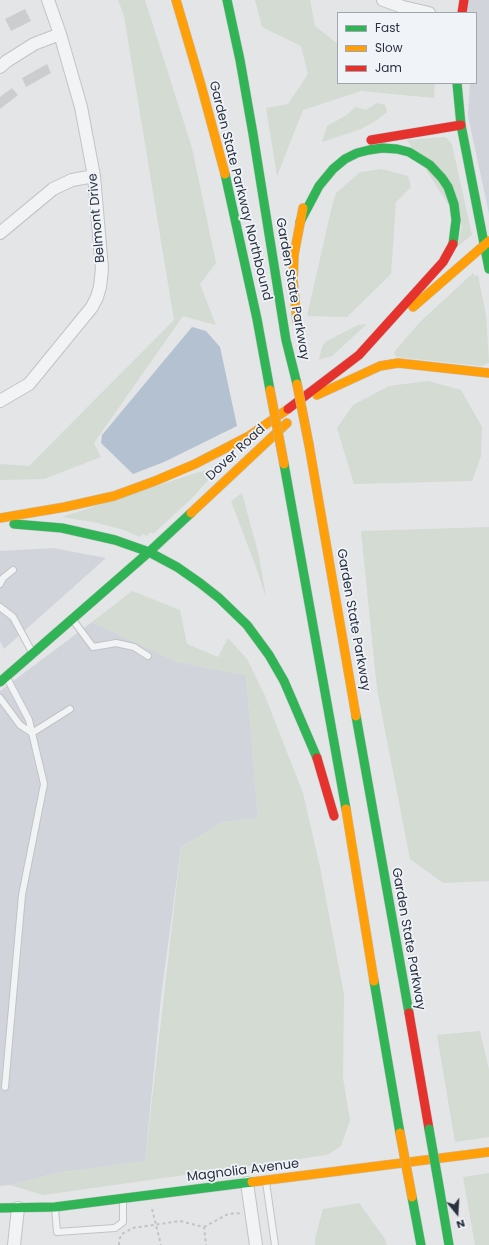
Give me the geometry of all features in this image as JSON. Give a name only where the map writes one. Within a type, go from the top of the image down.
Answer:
[{"type":"main road","name":"Garden State Parkway Northbound","points":[[176,0],[201,86],[230,196],[257,319],[350,833],[369,954]]},
{"type":"main road","name":"Garden State Parkway","points":[[227,0],[240,60],[253,134],[286,340],[297,384],[309,446],[449,1245]]},
{"type":"main road","points":[[462,12],[464,0]]},
{"type":"main road","points":[[457,84],[461,125],[486,243],[489,269]]},
{"type":"main road","points":[[334,156],[353,146],[371,140],[461,125]]},
{"type":"main road","points":[[0,518],[65,507],[114,496],[196,464],[249,436],[289,408],[359,354],[443,262],[451,248],[455,232],[456,214],[453,198],[448,187],[435,169],[415,155],[397,149],[382,148],[369,150],[351,156],[333,169],[319,186],[300,222]]},
{"type":"main road","points":[[298,333],[293,280],[296,241],[305,198],[316,174]]},
{"type":"main road","name":"Dover Road","points":[[3,679],[149,552],[359,354],[486,243]]},
{"type":"main road","points":[[317,395],[380,366],[398,363],[489,373]]},
{"type":"main road","points":[[297,384],[303,364]]},
{"type":"main road","points":[[0,522],[62,528],[115,540],[149,552],[177,567],[220,598],[247,625],[284,681],[307,731],[321,770],[337,827]]},
{"type":"main road","points":[[356,926],[363,944],[369,954],[421,1245]]},
{"type":"main road","name":"Magnolia Avenue","points":[[0,1208],[55,1207],[489,1152]]},
{"type":"street","name":"Belmont Drive","points":[[0,401],[29,384],[92,307],[98,297],[100,287],[102,269],[94,176],[81,107],[60,34],[48,0]]},
{"type":"street","points":[[384,0],[425,12]]},
{"type":"street","points":[[0,67],[34,44],[60,34]]},
{"type":"street","points":[[0,233],[53,189],[72,180],[94,176]]},
{"type":"street","points":[[247,1183],[256,1245]]},
{"type":"street","points":[[14,1245],[18,1208]]},
{"type":"lane","points":[[0,584],[3,578],[13,570]]},
{"type":"lane","points":[[0,607],[13,617],[32,654]]},
{"type":"lane","points":[[72,619],[93,647],[116,643],[134,647],[148,656]]},
{"type":"lane","points":[[3,679],[29,720],[44,784],[22,895],[5,1087]]},
{"type":"lane","points":[[0,698],[20,724],[32,733]]},
{"type":"lane","points":[[32,733],[70,709]]},
{"type":"lane","points":[[266,1181],[275,1245]]},
{"type":"lane","points":[[55,1207],[57,1232],[115,1228],[123,1222],[123,1199]]},
{"type":"path","points":[[150,1196],[161,1245]]},
{"type":"path","points":[[119,1245],[119,1240],[122,1234],[133,1228],[180,1221],[204,1227],[228,1214],[251,1211]]},
{"type":"path","points":[[204,1227],[206,1245]]},
{"type":"shaded area","points":[[118,0],[145,0],[192,148],[216,263],[200,284],[216,325],[183,316],[94,443],[101,457],[44,479],[0,480],[0,464],[29,466],[174,320],[124,16]]},
{"type":"shaded area","points":[[255,0],[310,0],[315,26],[337,43],[337,84],[435,84],[434,98],[361,91],[303,110],[277,176],[266,108],[288,104],[308,74],[301,46],[262,27]]},
{"type":"shaded area","points":[[460,0],[489,0],[489,214],[468,116],[470,84],[477,84],[477,12],[459,12]]},
{"type":"shaded area","points":[[377,103],[385,105],[387,112],[377,120],[361,129],[322,142],[327,126],[347,115],[355,107],[366,110]]},
{"type":"shaded area","points":[[444,137],[448,139],[452,145],[472,235],[458,246],[462,226],[407,140]]},
{"type":"shaded area","points":[[382,169],[408,176],[411,187],[396,202],[391,274],[347,317],[307,316],[336,193],[360,172]]},
{"type":"shaded area","points":[[473,273],[475,276],[478,275],[486,315],[489,363],[481,366],[396,357],[394,352],[420,322]]},
{"type":"shaded area","points":[[367,324],[332,356],[319,360],[322,346],[327,341],[358,325]]},
{"type":"shaded area","points":[[428,381],[461,390],[482,427],[481,456],[472,481],[354,484],[337,428],[353,405],[389,386]]},
{"type":"shaded area","points":[[215,468],[216,470],[212,476],[190,500],[153,534],[151,532],[147,536],[142,534],[140,537],[124,530],[98,523],[62,517],[199,472]]},
{"type":"shaded area","points":[[242,493],[259,556],[266,597],[231,501]]},
{"type":"shaded area","points":[[489,527],[489,881],[443,883],[410,859],[377,689],[361,531]]},
{"type":"shaded area","points":[[53,548],[106,558],[4,649],[0,641],[0,551]]},
{"type":"shaded area","points":[[132,591],[180,610],[187,644],[218,657],[228,638],[247,659],[265,696],[303,793],[320,867],[344,995],[343,1078],[350,1120],[341,1146],[327,1155],[43,1195],[10,1185],[57,1173],[145,1161],[181,847],[223,822],[258,818],[246,675],[177,662],[92,622]]},
{"type":"shaded area","points":[[92,622],[177,662],[246,675],[258,818],[223,822],[181,847],[161,997],[145,1161],[57,1173],[10,1185],[0,1186],[0,691]]},
{"type":"shaded area","points":[[480,1031],[489,1070],[489,1137],[455,1142],[437,1035]]},
{"type":"shaded area","points":[[489,1173],[489,1245],[475,1245],[463,1177]]},
{"type":"shaded area","points":[[359,1203],[385,1239],[387,1245],[315,1245],[315,1238],[323,1209]]},
{"type":"water","points":[[192,327],[206,331],[220,347],[237,426],[164,462],[133,474],[101,443],[102,435]]},
{"type":"building","points":[[25,9],[31,21],[11,31],[5,19]]},
{"type":"building","points":[[47,64],[51,73],[26,87],[22,78]]},
{"type":"building","points":[[12,88],[18,95],[0,109],[0,97]]},
{"type":"traffic: fast","points":[[227,0],[240,60],[253,134],[286,340],[297,384]]},
{"type":"traffic: fast","points":[[457,84],[461,125],[489,269]]},
{"type":"traffic: fast","points":[[300,222],[319,186],[333,169],[345,159],[357,153],[369,150],[382,148],[397,149],[409,152],[430,165],[448,187],[454,204],[456,220],[453,244]]},
{"type":"traffic: fast","points":[[225,174],[257,319],[270,390]]},
{"type":"traffic: fast","points":[[284,464],[346,809]]},
{"type":"traffic: fast","points":[[0,682],[149,552],[191,513]]},
{"type":"traffic: fast","points":[[14,524],[62,528],[115,540],[149,552],[177,567],[200,583],[219,598],[247,625],[269,655],[284,681],[317,758]]},
{"type":"traffic: fast","points":[[356,716],[409,1013]]},
{"type":"traffic: fast","points":[[374,981],[400,1133]]},
{"type":"traffic: fast","points":[[429,1129],[440,1192]]},
{"type":"traffic: fast","points":[[0,1208],[55,1207],[252,1182]]},
{"type":"traffic: fast","points":[[440,1192],[449,1245]]},
{"type":"traffic: fast","points":[[412,1197],[421,1245]]},
{"type":"traffic: slow","points":[[176,0],[225,174]]},
{"type":"traffic: slow","points":[[297,321],[293,280],[294,255],[303,208]]},
{"type":"traffic: slow","points":[[413,307],[489,241]]},
{"type":"traffic: slow","points":[[317,395],[380,366],[398,363],[489,373]]},
{"type":"traffic: slow","points":[[297,384],[309,445]]},
{"type":"traffic: slow","points":[[270,390],[284,464]]},
{"type":"traffic: slow","points":[[0,518],[65,507],[114,496],[155,481],[195,464],[249,436],[288,409]]},
{"type":"traffic: slow","points":[[191,513],[287,423]]},
{"type":"traffic: slow","points":[[309,445],[356,716]]},
{"type":"traffic: slow","points":[[346,809],[374,981]]},
{"type":"traffic: slow","points":[[400,1133],[412,1197]]},
{"type":"traffic: slow","points":[[252,1182],[489,1152]]},
{"type":"traffic: jam","points":[[462,12],[464,0]]},
{"type":"traffic: jam","points":[[371,140],[461,125]]},
{"type":"traffic: jam","points":[[288,409],[359,355],[443,262],[453,244]]},
{"type":"traffic: jam","points":[[317,758],[334,816]]},
{"type":"traffic: jam","points":[[409,1013],[429,1129]]}]
